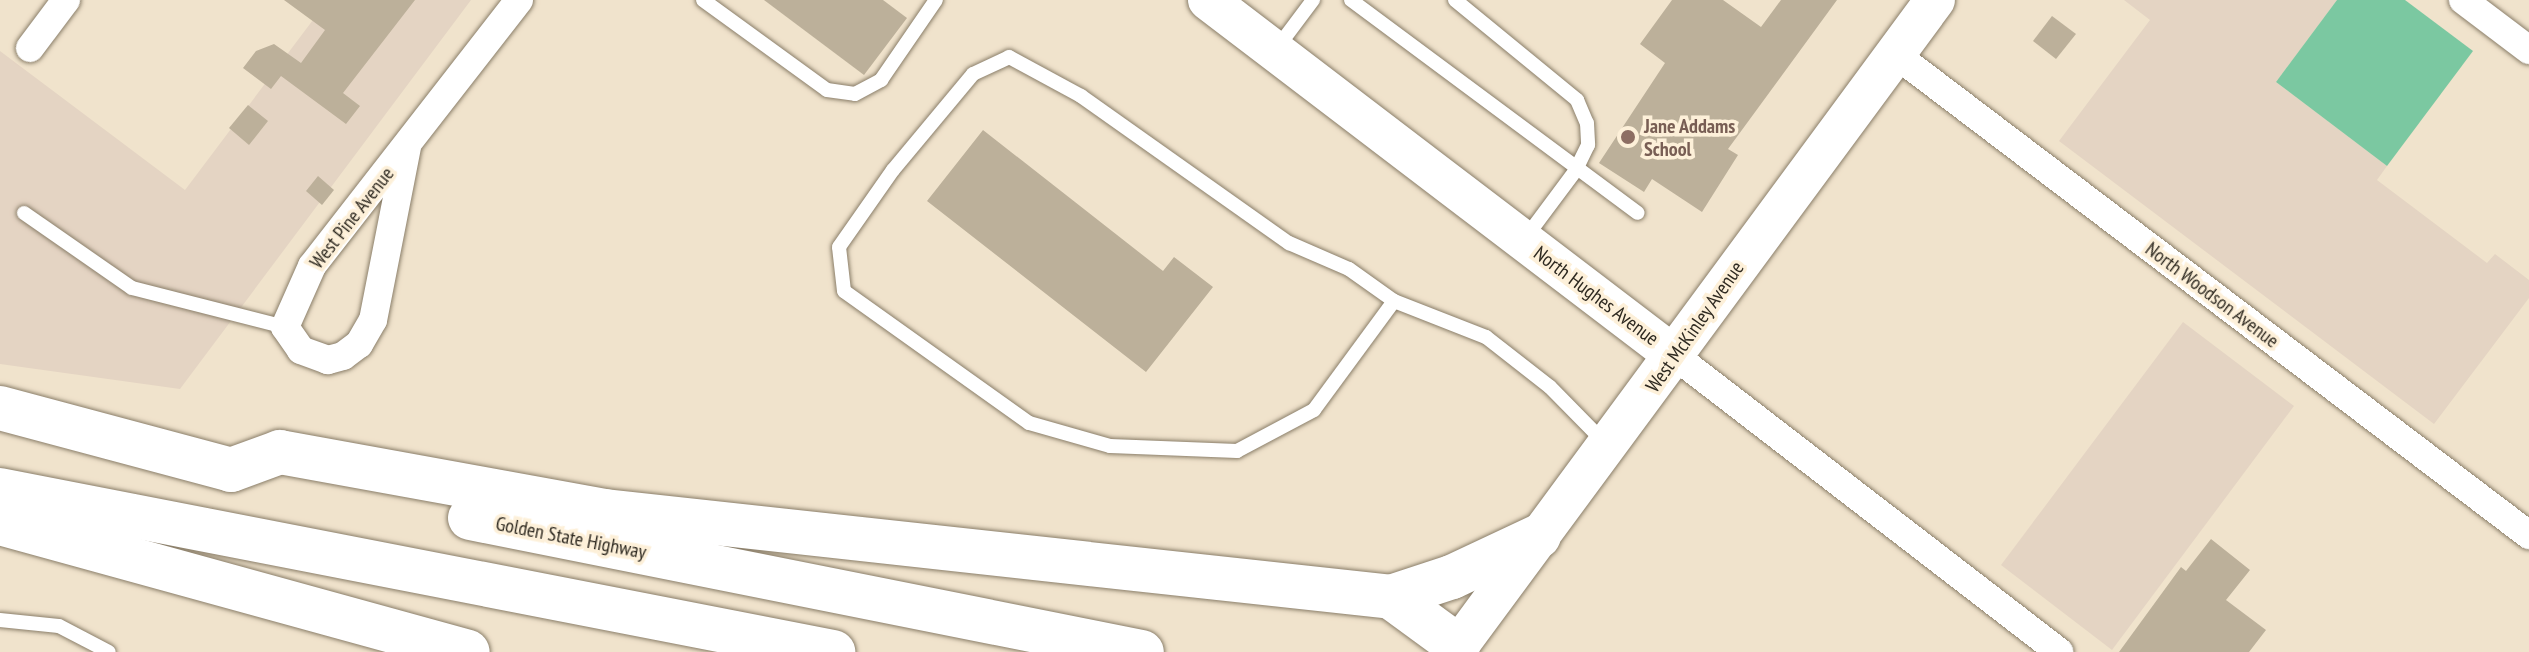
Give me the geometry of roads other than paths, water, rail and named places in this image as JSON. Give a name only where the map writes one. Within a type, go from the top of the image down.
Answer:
[{"type":"highway","points":[[0,408],[231,470],[280,452],[605,511],[1391,597],[1452,577],[1539,536]]},
{"type":"highway","name":"Golden State Highway","points":[[0,425],[1142,652]]},
{"type":"highway","points":[[0,490],[833,652]]},
{"type":"highway","points":[[0,523],[468,652]]},
{"type":"highway","points":[[1391,597],[1456,649]]},
{"type":"main road","name":"North Hughes Avenue","points":[[1208,0],[1675,356]]},
{"type":"main road","name":"West McKinley Avenue","points":[[1456,649],[1609,446],[1935,0]]},
{"type":"street","points":[[30,48],[66,0]]},
{"type":"street","name":"West Pine Avenue","points":[[407,147],[379,300],[359,344],[328,360],[301,350],[285,327],[312,266],[519,0]]},
{"type":"street","points":[[2463,0],[2529,50]]},
{"type":"street","name":"North Woodson Avenue","points":[[1895,54],[2529,535]]},
{"type":"street","name":"North Hughes Avenue","points":[[1675,356],[2059,652]]},
{"type":"lane","points":[[703,0],[827,90],[855,94],[881,80],[936,0]]},
{"type":"lane","points":[[1275,51],[1313,0]]},
{"type":"lane","points":[[1351,0],[1576,170],[1638,213]]},
{"type":"lane","points":[[1455,0],[1577,100],[1587,123],[1588,145],[1576,170],[1523,241]]},
{"type":"lane","points":[[1394,301],[1314,410],[1237,451],[1110,446],[1029,423],[844,291],[839,247],[893,170],[973,74],[1009,57],[1081,96],[1289,243],[1349,269],[1394,301],[1486,337],[1550,387],[1609,446]]},
{"type":"lane","points":[[24,213],[132,288],[285,327]]},
{"type":"lane","points":[[0,620],[59,626],[109,652]]},
{"type":"place","name":"Jane Addams School","points":[[1628,137]]}]
